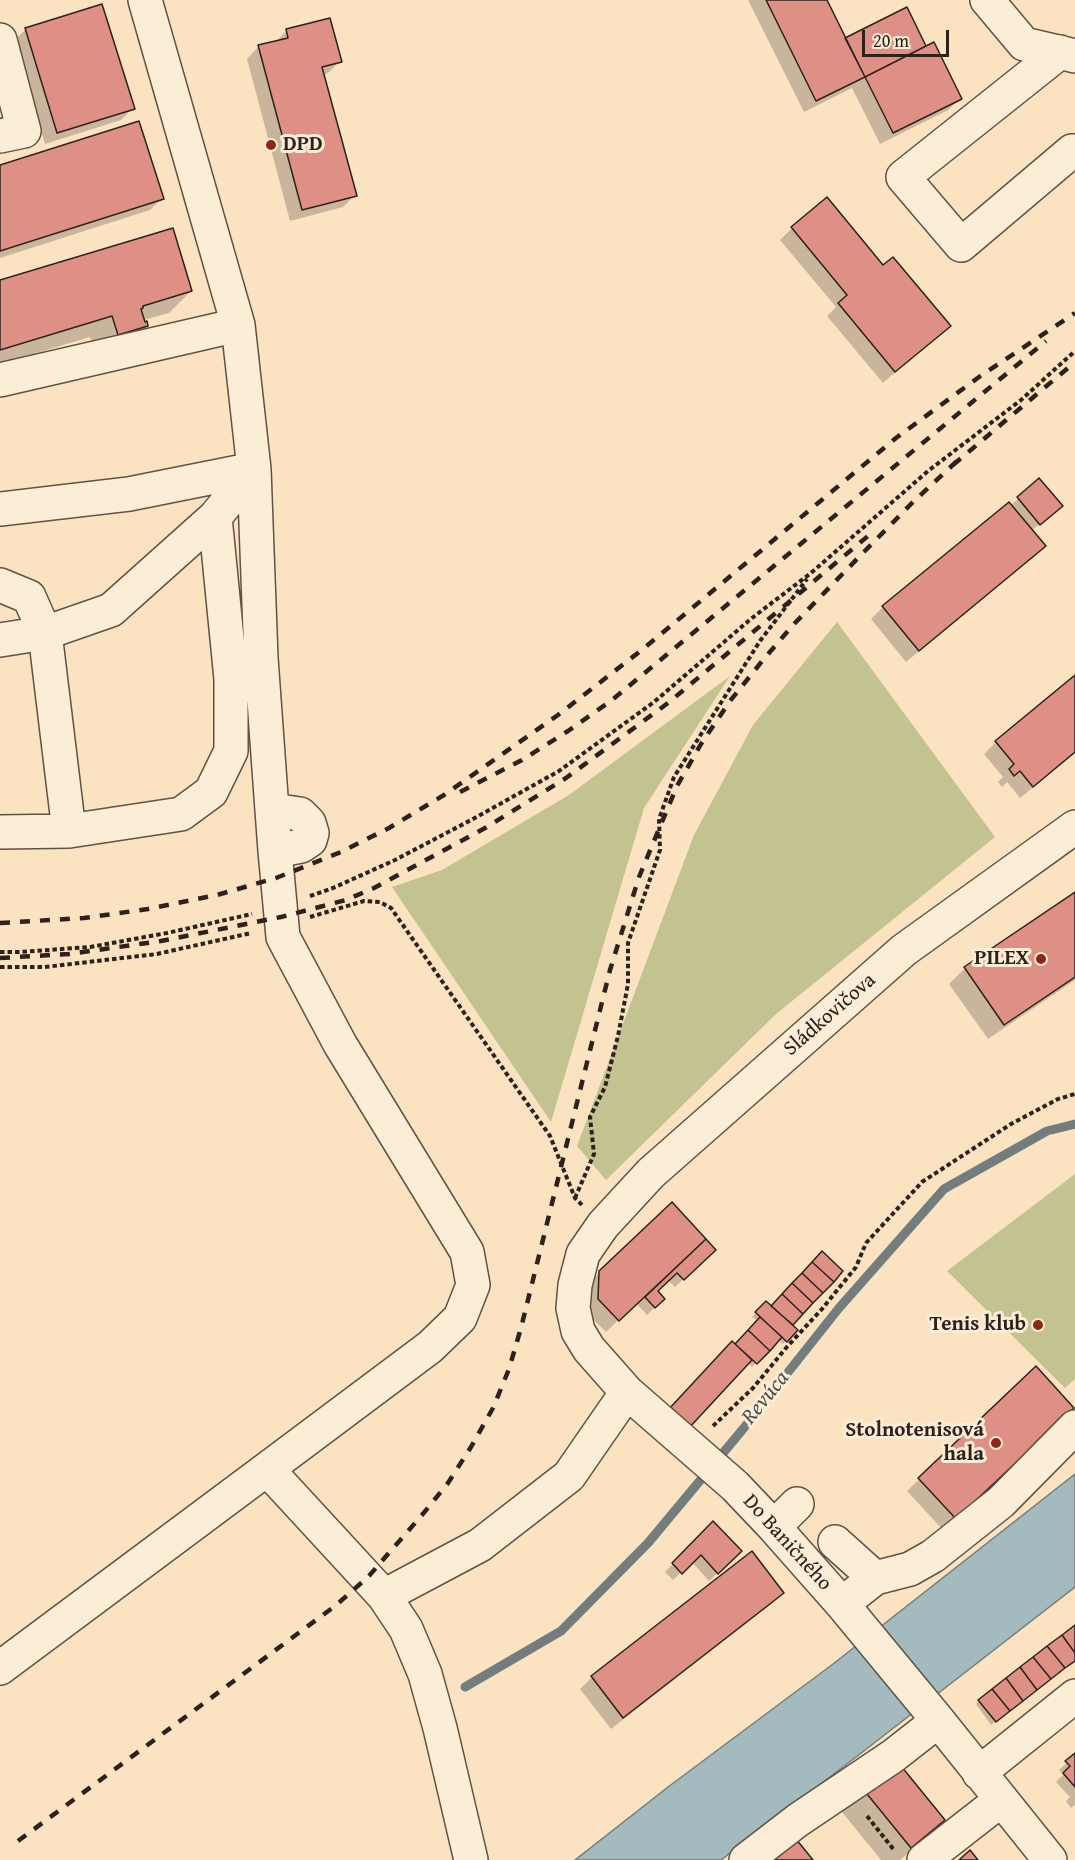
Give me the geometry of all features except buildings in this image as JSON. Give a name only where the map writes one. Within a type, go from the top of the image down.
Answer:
[{"type":"street","points":[[0,1668],[430,1347],[460,1318],[473,1285],[466,1252],[340,1044],[283,937],[261,658],[254,469],[238,325],[145,0]]},
{"type":"street","points":[[987,0],[1024,44],[1068,54]]},
{"type":"street","points":[[0,40],[24,131],[0,136]]},
{"type":"street","points":[[1068,54],[903,177],[961,245],[1072,151],[1075,151]]},
{"type":"street","points":[[0,380],[238,325]]},
{"type":"street","points":[[0,509],[129,494],[254,469]]},
{"type":"street","points":[[0,640],[45,633],[111,610],[215,517],[254,469]]},
{"type":"street","points":[[0,832],[69,831],[181,814],[211,792],[231,752],[231,679],[215,517]]},
{"type":"street","points":[[0,585],[29,597],[45,633],[69,831]]},
{"type":"street","name":"Sládkovičova","points":[[603,1225],[651,1173],[904,950],[1075,827]]},
{"type":"street","name":"Do Baničného","points":[[603,1225],[583,1254],[575,1285],[573,1308],[578,1331],[589,1349],[627,1392],[735,1486],[774,1527],[934,1715],[1050,1860]]},
{"type":"street","points":[[384,1596],[480,1545],[569,1476],[627,1392]]},
{"type":"street","points":[[851,1616],[875,1578],[910,1569],[933,1556],[1001,1502],[1075,1427]]},
{"type":"street","points":[[267,1469],[384,1596],[406,1629],[425,1674],[471,1860]]},
{"type":"street","points":[[774,1527],[797,1504]]},
{"type":"street","points":[[835,1542],[875,1578]]},
{"type":"street","points":[[979,1773],[1075,1696]]},
{"type":"street","points":[[746,1860],[798,1820],[893,1756],[925,1731],[934,1715]]},
{"type":"street","points":[[910,1856],[1001,1800]]},
{"type":"path","points":[[0,952],[90,947],[249,915],[333,888],[474,819],[559,771],[654,702],[752,618],[811,573],[928,471],[1021,400],[1075,351]]},
{"type":"path","points":[[575,1198],[594,1154],[590,1118],[604,1087],[618,1036],[628,984],[628,943],[660,850],[659,819],[675,777],[760,641],[811,573]]},
{"type":"path","points":[[695,1450],[822,1309],[856,1267],[866,1243],[922,1182],[1011,1124],[1058,1099],[1075,1094]]},
{"type":"path","points":[[867,1816],[910,1856]]},
{"type":"green space","points":[[837,622],[995,837],[776,1014],[606,1180],[577,1146],[694,835],[753,725]]},
{"type":"green space","points":[[730,676],[644,808],[551,1122],[392,887],[442,870],[569,795]]},
{"type":"green space","name":"Tenis klub","points":[[1075,1174],[1075,1379],[1065,1388],[947,1271]]},
{"type":"water","points":[[1075,1474],[1075,1587],[860,1754],[721,1860],[575,1860],[668,1787],[833,1664]]},
{"type":"waterway","name":"Revúca","points":[[465,1687],[561,1631],[648,1543],[743,1429],[839,1308],[944,1189],[1047,1131],[1075,1124]]},
{"type":"railway","points":[[0,923],[84,918],[148,909],[217,895],[276,878],[341,852],[389,828],[444,795],[558,715],[643,649],[896,438],[979,377],[1075,313]]},
{"type":"railway","points":[[460,792],[522,760],[612,700],[1046,341]]},
{"type":"railway","points":[[953,465],[1075,362]]},
{"type":"railway","points":[[18,1841],[335,1606],[368,1577],[448,1483],[493,1408],[509,1369],[610,970],[639,877],[677,786],[701,744],[730,701],[794,624],[912,503],[957,461]]},
{"type":"railway","points":[[0,958],[69,954],[161,941],[281,917],[346,900],[374,888],[485,828],[566,778],[668,703],[874,531]]},
{"type":"place","name":"DPD","points":[[271,145]]},
{"type":"place","name":"PILEX","points":[[1041,959]]},
{"type":"place","name":"Tenis klub","points":[[1038,1325]]},
{"type":"place","name":"Stolnotenisová hala","points":[[996,1443]]}]
